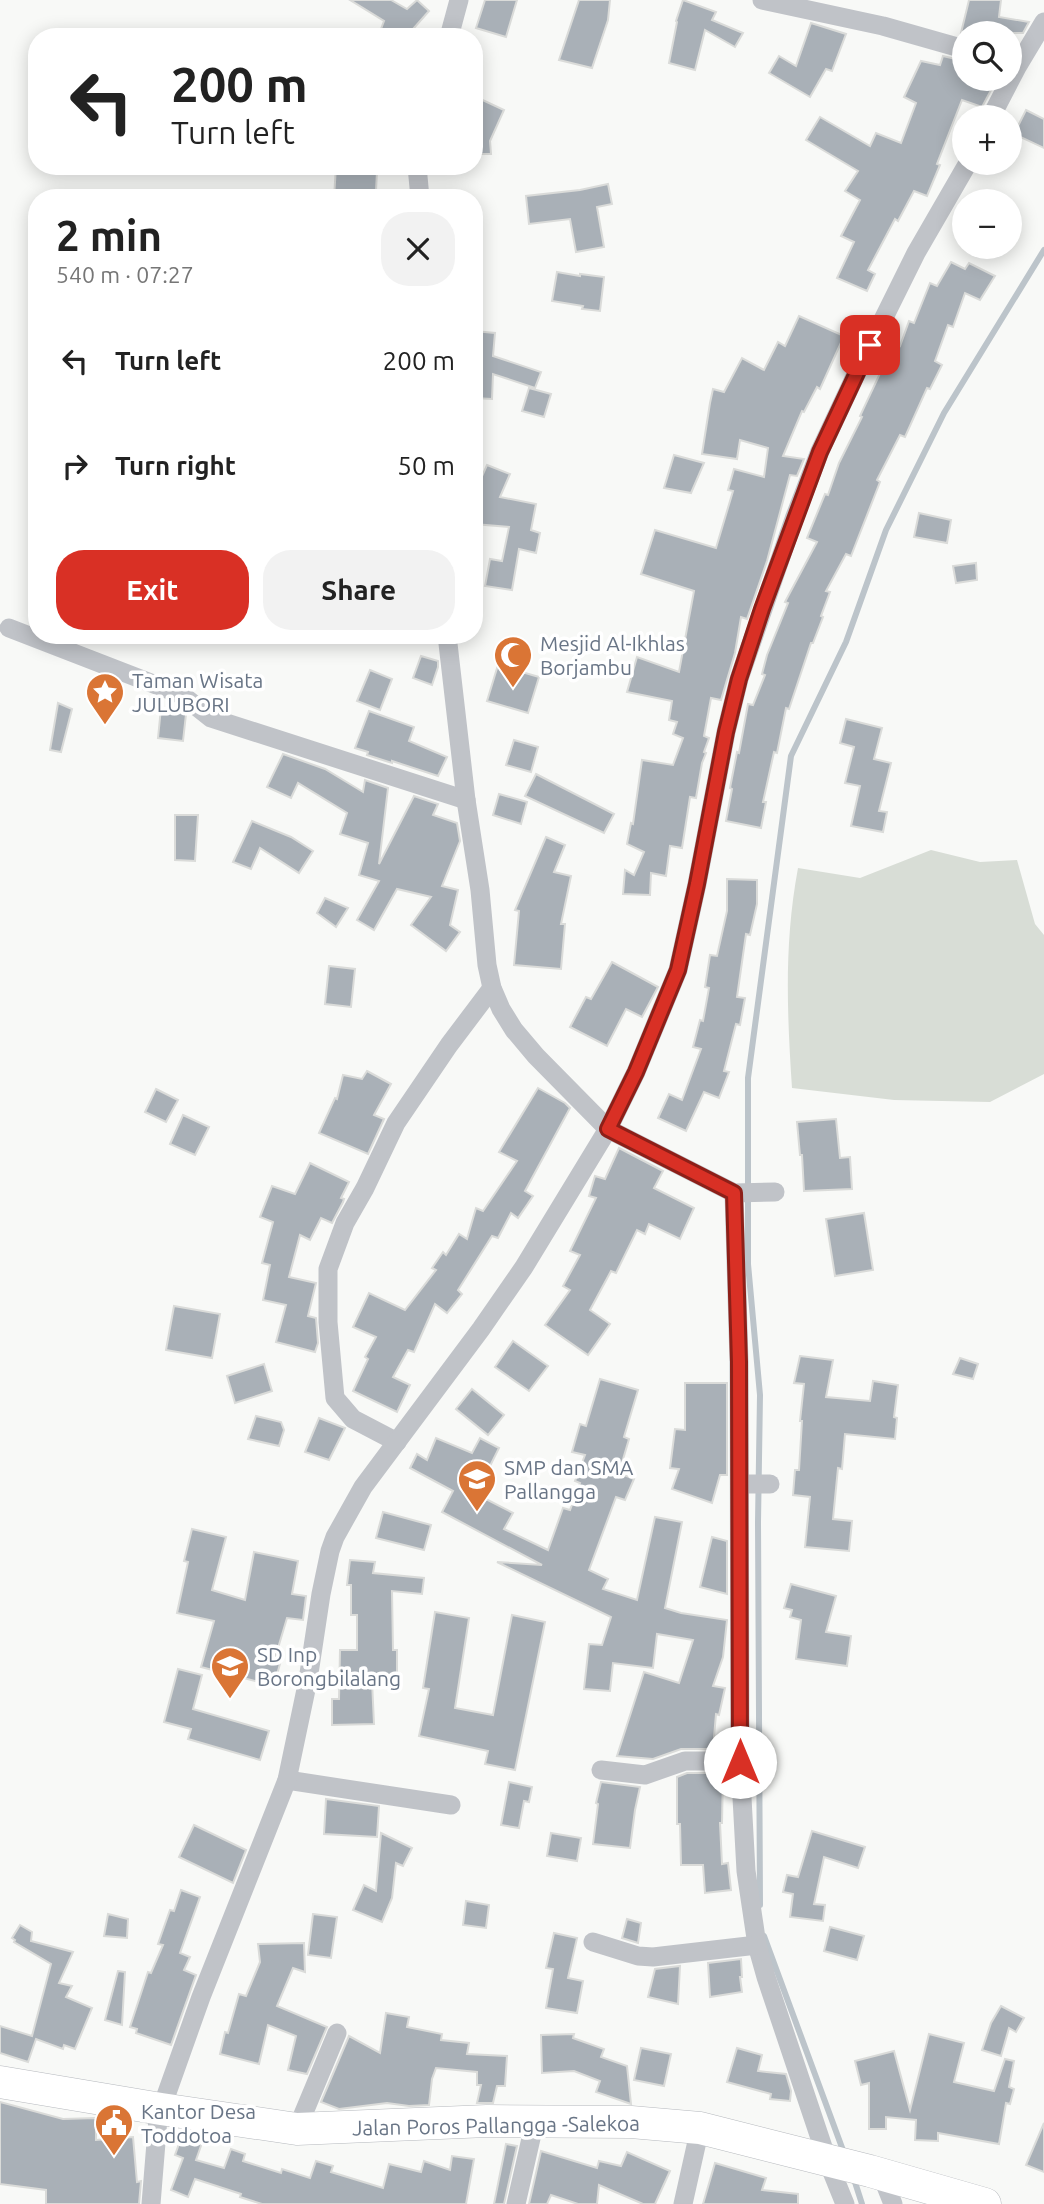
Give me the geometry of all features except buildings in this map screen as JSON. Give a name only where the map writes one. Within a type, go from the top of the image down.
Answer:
[{"type":"main road","name":"Jalan Poros Pallangga -Salekoa","points":[[0,2082],[297,2129],[487,2121],[631,2122],[700,2128],[861,2175],[985,2204]]},
{"type":"street","points":[[451,28],[459,0]]},
{"type":"street","points":[[762,0],[883,26],[952,46]]},
{"type":"street","points":[[1022,53],[1044,22]]},
{"type":"street","points":[[151,2204],[161,2109],[201,1997],[287,1780],[308,1680],[321,1594],[335,1536],[363,1487],[524,1267],[608,1129],[636,1072],[678,970],[739,679],[794,519],[820,452],[859,368],[916,253],[961,175]]},
{"type":"street","points":[[9,628],[28,635]]},
{"type":"street","points":[[50,644],[182,695],[211,718],[466,800]]},
{"type":"street","points":[[448,644],[492,988],[513,1030],[608,1129],[739,1193],[770,1192]]},
{"type":"street","points":[[397,1442],[352,1419],[335,1398],[332,1386],[328,1269],[345,1223],[396,1123],[492,988]]},
{"type":"street","points":[[739,1193],[739,1349],[755,1484],[740,1762],[746,1871],[757,1945],[861,2175],[845,2204]]},
{"type":"street","points":[[601,1770],[645,1775],[685,1761],[740,1762]]},
{"type":"street","points":[[287,1780],[451,1805]]},
{"type":"street","points":[[593,1942],[629,1953],[653,1956],[757,1945]]},
{"type":"street","points":[[297,2129],[337,2033]]},
{"type":"street","points":[[516,2204],[535,2121]]},
{"type":"street","points":[[683,2204],[700,2128]]},
{"type":"shaded area","points":[[931,850],[980,862],[1017,860],[1035,924],[1044,935],[1044,1074],[990,1102],[894,1100],[792,1088],[788,978],[790,923],[798,868],[860,878]]},
{"type":"waterway","points":[[760,1905],[760,1395],[748,1264],[748,1078],[791,756],[846,642],[886,530],[944,413],[1044,250]]},
{"type":"waterway","points":[[764,1936],[844,2153]]},
{"type":"waterway","points":[[853,2176],[862,2204]]},
{"type":"place","name":"Mesjid Al-Ikhlas Borjambu","points":[[513,689]]},
{"type":"place","name":"Taman Wisata JULUBORI","points":[[105,726]]},
{"type":"place","name":"SMP dan SMA Pallangga","points":[[477,1513]]},
{"type":"place","name":"SD Inp Borongbilalang","points":[[230,1700]]},
{"type":"place","name":"Kantor Desa Toddotoa","points":[[114,2157]]},
{"type":"route","points":[[740,1762],[739,1362],[734,1193],[608,1129],[636,1072],[678,970],[726,732],[739,679],[762,609],[820,452],[870,345]]}]
